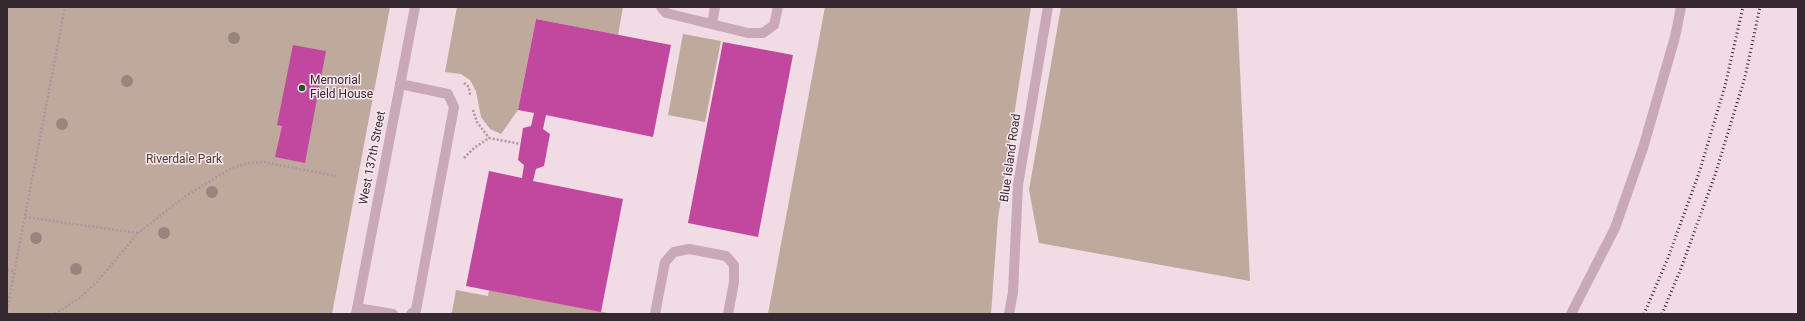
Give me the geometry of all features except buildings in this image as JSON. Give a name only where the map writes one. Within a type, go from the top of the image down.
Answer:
[{"type":"street","name":"West 137th Street","points":[[357,311],[415,7]]},
{"type":"street","points":[[661,7],[666,13],[748,33],[763,32],[774,25],[778,7]]},
{"type":"street","points":[[712,24],[715,7]]},
{"type":"street","name":"Blue Island Road","points":[[1009,314],[1013,292],[1018,185],[1048,7]]},
{"type":"street","points":[[1571,314],[1615,228],[1643,148],[1675,37],[1681,7]]},
{"type":"street","points":[[400,84],[448,94],[454,107],[416,310],[411,314]]},
{"type":"street","points":[[655,314],[665,262],[674,252],[689,249],[726,256],[734,265],[734,282],[728,314]]},
{"type":"street","points":[[357,311],[393,314]]},
{"type":"path","points":[[7,310],[65,7]]},
{"type":"path","points":[[462,162],[469,152],[489,138],[521,144]]},
{"type":"path","points":[[56,314],[78,299],[97,282],[138,233],[187,195],[232,168],[249,163],[264,162],[336,176]]},
{"type":"path","points":[[25,217],[138,233]]},
{"type":"path","points":[[7,270],[14,272]]},
{"type":"green space","name":"Riverdale Park","points":[[7,7],[390,7],[332,314],[7,314]]},
{"type":"green space","points":[[457,7],[623,7],[618,35],[536,19],[518,110],[501,134],[490,129],[481,117],[476,91],[470,80],[461,74],[445,72]]},
{"type":"green space","points":[[825,7],[1031,7],[998,218],[991,314],[768,314]]},
{"type":"green space","points":[[1061,7],[1237,7],[1250,281],[1039,243],[1029,190]]},
{"type":"green space","points":[[683,34],[721,41],[705,122],[668,115]]},
{"type":"green space","points":[[456,290],[488,296],[489,290],[608,313],[449,314],[452,312]]},
{"type":"railway","points":[[1644,314],[1668,258],[1699,173],[1725,86],[1743,7]]},
{"type":"railway","points":[[1662,314],[1680,271],[1715,175],[1745,77],[1760,7]]},
{"type":"place","name":"Memorial Field House","points":[[302,88]]}]
